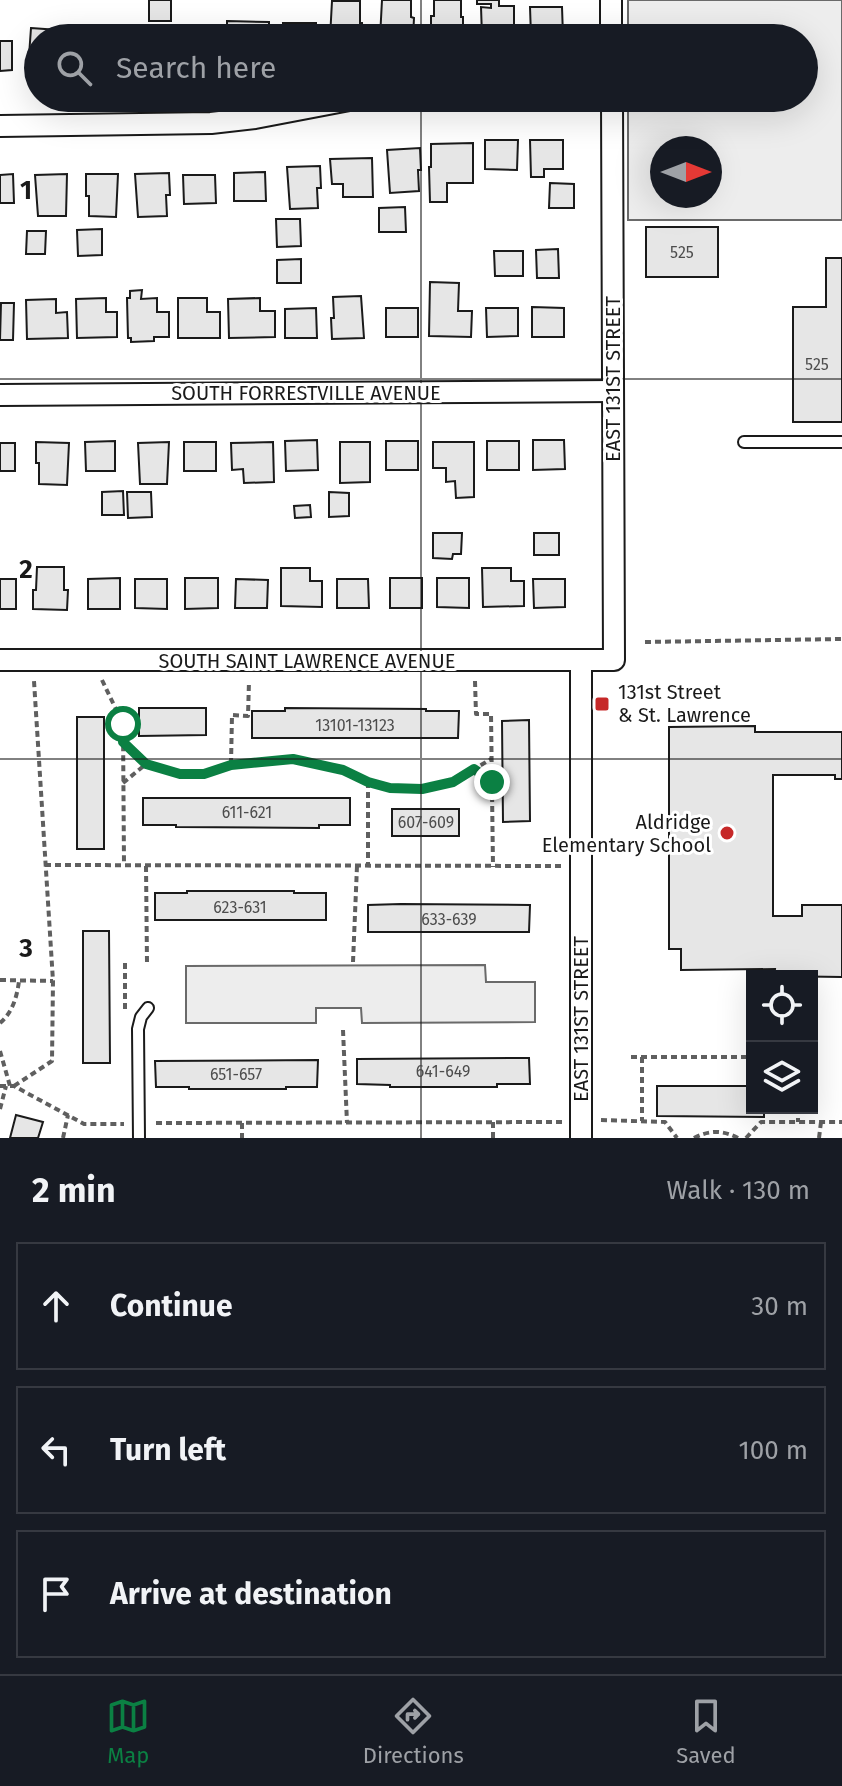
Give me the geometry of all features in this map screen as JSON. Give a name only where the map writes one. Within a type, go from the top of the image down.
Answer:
[{"type":"street","points":[[611,0],[611,24]]},
{"type":"street","points":[[0,126],[211,123],[286,112]]},
{"type":"street","name":"EAST 131ST STREET","points":[[612,112],[614,660]]},
{"type":"street","name":"SOUTH FORRESTVILLE AVENUE","points":[[0,395],[613,391]]},
{"type":"street","name":"SOUTH SAINT LAWRENCE AVENUE","points":[[0,660],[614,660]]},
{"type":"street","name":"EAST 131ST STREET","points":[[581,661],[581,1138]]},
{"type":"lane","points":[[744,442],[842,442]]},
{"type":"lane","points":[[139,1138],[138,1029],[141,1017],[148,1008]]},
{"type":"path","points":[[645,642],[842,639]]},
{"type":"path","points":[[475,678],[476,714],[491,714],[493,867]]},
{"type":"path","points":[[8,1086],[52,1061],[53,981],[34,679]]},
{"type":"path","points":[[101,679],[123,724],[124,865]]},
{"type":"path","points":[[231,765],[232,715],[248,716],[249,679]]},
{"type":"path","points":[[123,742],[146,764],[180,774],[204,774],[231,765],[293,759],[343,770],[390,788],[422,789],[453,782],[491,759]]},
{"type":"path","points":[[123,783],[146,764]]},
{"type":"path","points":[[474,769],[492,782]]},
{"type":"path","points":[[368,782],[368,866]]},
{"type":"path","points":[[45,865],[563,866]]},
{"type":"path","points":[[146,865],[147,963]]},
{"type":"path","points":[[353,962],[357,866]]},
{"type":"path","points":[[0,980],[53,981]]},
{"type":"path","points":[[0,1023],[17,999],[19,981]]},
{"type":"path","points":[[343,1030],[347,1123]]},
{"type":"path","points":[[0,1051],[8,1086],[0,1109]]},
{"type":"path","points":[[631,1057],[746,1057]]},
{"type":"path","points":[[642,1057],[642,1121]]},
{"type":"path","points":[[8,1086],[84,1124],[126,1124]]},
{"type":"path","points":[[798,1114],[798,1122]]},
{"type":"path","points":[[63,1138],[68,1115]]},
{"type":"path","points":[[601,1120],[665,1122],[677,1138]]},
{"type":"path","points":[[493,1122],[493,1138]]},
{"type":"path","points":[[156,1123],[563,1122]]},
{"type":"path","points":[[746,1138],[761,1122],[842,1122]]},
{"type":"path","points":[[819,1138],[821,1122]]},
{"type":"path","points":[[242,1123],[242,1138]]},
{"type":"path","points":[[694,1138],[717,1131],[738,1138]]},
{"type":"shaded area","points":[[628,0],[842,0],[842,220],[628,220],[628,112],[818,112],[818,24],[628,24]]},
{"type":"shaded area","points":[[485,965],[486,982],[535,982],[535,1022],[362,1023],[361,1008],[316,1008],[316,1023],[186,1023],[186,966]]},
{"type":"building","points":[[149,0],[171,0],[171,21],[149,21]]},
{"type":"building","points":[[382,0],[411,0],[414,24],[381,24]]},
{"type":"building","points":[[434,0],[461,0],[463,24],[431,24],[431,16],[434,16]]},
{"type":"building","points":[[477,0],[499,0],[499,6],[514,6],[514,24],[482,24],[481,7],[491,8],[491,4],[477,4]]},
{"type":"building","points":[[332,1],[360,1],[362,24],[331,24]]},
{"type":"building","points":[[530,7],[562,7],[563,24],[531,24]]},
{"type":"building","points":[[227,21],[269,22],[269,24],[227,24]]},
{"type":"building","points":[[0,41],[12,41],[12,70],[0,71]]},
{"type":"building","points":[[485,140],[518,140],[517,170],[485,169]]},
{"type":"building","points":[[530,140],[563,140],[563,169],[544,169],[544,177],[531,177]]},
{"type":"building","points":[[473,143],[473,183],[447,183],[447,202],[430,202],[431,144]]},
{"type":"building","points":[[420,148],[419,191],[390,193],[387,150]]},
{"type":"building","points":[[372,158],[373,197],[343,197],[343,184],[332,184],[330,159]]},
{"type":"building","points":[[320,166],[318,208],[290,209],[287,167]]},
{"type":"building","points":[[265,172],[266,201],[234,201],[234,173]]},
{"type":"building","points":[[169,173],[167,216],[138,217],[135,174]]},
{"type":"building","points":[[13,174],[14,203],[0,203],[0,175]]},
{"type":"building","points":[[67,174],[66,216],[38,216],[35,175]]},
{"type":"building","points":[[86,174],[118,174],[116,217],[89,216]]},
{"type":"building","points":[[183,175],[215,175],[216,203],[184,204]]},
{"type":"building","points":[[550,183],[574,184],[574,208],[549,208]]},
{"type":"building","points":[[405,207],[406,232],[379,232],[379,208]]},
{"type":"building","points":[[276,219],[300,219],[301,246],[277,247]]},
{"type":"building","points":[[646,227],[718,227],[718,277],[646,277]]},
{"type":"building","points":[[102,229],[102,255],[78,256],[77,230]]},
{"type":"building","points":[[27,231],[46,231],[45,254],[26,254]]},
{"type":"building","points":[[558,249],[559,278],[537,278],[536,250]]},
{"type":"building","points":[[494,251],[523,251],[523,276],[495,276]]},
{"type":"building","points":[[826,258],[842,258],[842,422],[793,422],[793,307],[826,307]]},
{"type":"building","points":[[301,259],[301,283],[277,283],[277,260]]},
{"type":"building","points":[[430,282],[459,283],[458,311],[472,311],[471,337],[429,336]]},
{"type":"building","points":[[142,290],[141,299],[157,298],[157,312],[169,312],[169,337],[131,342],[128,338],[127,298],[130,298],[130,291]]},
{"type":"building","points":[[361,296],[364,338],[332,339],[333,297]]},
{"type":"building","points":[[106,298],[106,312],[117,312],[117,337],[77,338],[76,299]]},
{"type":"building","points":[[178,298],[207,298],[207,312],[220,312],[220,338],[178,338]]},
{"type":"building","points":[[260,298],[260,311],[275,311],[275,337],[229,338],[228,299]]},
{"type":"building","points":[[56,299],[56,313],[67,312],[68,338],[27,339],[26,300]]},
{"type":"building","points":[[1,303],[14,303],[13,340],[0,340]]},
{"type":"building","points":[[532,307],[564,308],[564,337],[532,337]]},
{"type":"building","points":[[316,308],[317,338],[285,338],[285,309]]},
{"type":"building","points":[[386,308],[418,308],[418,337],[386,337]]},
{"type":"building","points":[[486,308],[518,308],[518,336],[487,337]]},
{"type":"building","points":[[317,440],[318,470],[286,471],[285,441]]},
{"type":"building","points":[[533,440],[564,440],[565,469],[533,470]]},
{"type":"building","points":[[115,441],[115,471],[86,471],[85,442]]},
{"type":"building","points":[[386,441],[418,441],[418,470],[386,470]]},
{"type":"building","points":[[487,441],[519,441],[519,470],[487,470]]},
{"type":"building","points":[[36,442],[69,443],[67,485],[39,484]]},
{"type":"building","points":[[169,442],[167,484],[140,484],[138,443]]},
{"type":"building","points":[[184,442],[216,442],[216,471],[184,471]]},
{"type":"building","points":[[273,442],[274,482],[244,483],[243,469],[232,470],[231,443]]},
{"type":"building","points":[[340,442],[370,442],[370,482],[340,483]]},
{"type":"building","points":[[433,442],[474,442],[474,497],[456,498],[455,481],[446,482],[446,468],[433,468]]},
{"type":"building","points":[[0,443],[15,443],[15,471],[0,471]]},
{"type":"building","points":[[123,491],[124,515],[102,515],[102,492]]},
{"type":"building","points":[[127,492],[151,492],[152,517],[128,518]]},
{"type":"building","points":[[329,492],[349,493],[349,516],[329,517]]},
{"type":"building","points":[[310,505],[311,517],[295,518],[294,506]]},
{"type":"building","points":[[433,533],[462,533],[461,554],[453,554],[452,559],[433,558]]},
{"type":"building","points":[[534,533],[559,533],[559,555],[534,555]]},
{"type":"building","points":[[37,567],[64,567],[67,610],[33,609]]},
{"type":"building","points":[[281,568],[310,568],[310,581],[322,581],[322,607],[281,606]]},
{"type":"building","points":[[482,568],[511,568],[511,581],[524,581],[524,606],[483,607]]},
{"type":"building","points":[[120,578],[120,609],[88,609],[88,579]]},
{"type":"building","points":[[185,578],[218,578],[218,608],[185,609]]},
{"type":"building","points":[[390,578],[422,578],[422,608],[390,608]]},
{"type":"building","points":[[437,578],[469,578],[469,608],[437,607]]},
{"type":"building","points":[[0,579],[16,579],[16,609],[0,609]]},
{"type":"building","points":[[135,579],[167,579],[167,609],[135,608]]},
{"type":"building","points":[[236,579],[268,580],[267,608],[235,608]]},
{"type":"building","points":[[337,579],[368,579],[369,608],[337,608]]},
{"type":"building","points":[[533,579],[565,579],[565,607],[534,608]]},
{"type":"building","points":[[139,708],[206,708],[206,735],[139,736]]},
{"type":"building","points":[[285,708],[459,711],[458,738],[252,738],[252,711],[285,711]]},
{"type":"building","points":[[77,717],[104,717],[104,849],[77,849]]},
{"type":"building","points":[[529,720],[530,821],[503,822],[502,721]]},
{"type":"building","points":[[755,726],[755,732],[842,732],[842,779],[835,779],[835,775],[773,775],[773,916],[802,916],[802,905],[842,905],[842,977],[818,977],[818,970],[681,970],[681,949],[669,949],[669,727]]},
{"type":"building","points":[[143,798],[350,798],[350,825],[319,825],[319,828],[143,825]]},
{"type":"building","points":[[392,809],[459,809],[459,836],[392,836]]},
{"type":"building","points":[[155,893],[326,893],[326,920],[155,920]]},
{"type":"building","points":[[368,905],[530,905],[529,932],[368,932]]},
{"type":"building","points":[[83,931],[109,931],[110,1063],[83,1063]]},
{"type":"building","points":[[529,1058],[530,1084],[390,1087],[357,1084],[357,1059]]},
{"type":"building","points":[[318,1060],[317,1087],[156,1087],[155,1061]]},
{"type":"building","points":[[657,1086],[746,1086],[746,1114],[764,1114],[764,1117],[657,1116]]},
{"type":"building","points":[[16,1115],[43,1122],[38,1138],[10,1138]]},
{"type":"place","name":"131st Street & St. Lawrence","points":[[602,704]]},
{"type":"place","name":"Aldridge Elementary School","points":[[727,833]]},
{"type":"route","points":[[123,724],[123,742],[146,764],[180,774],[204,774],[224,766],[293,759],[343,770],[390,788],[422,789],[453,782],[474,769],[492,782]]}]
